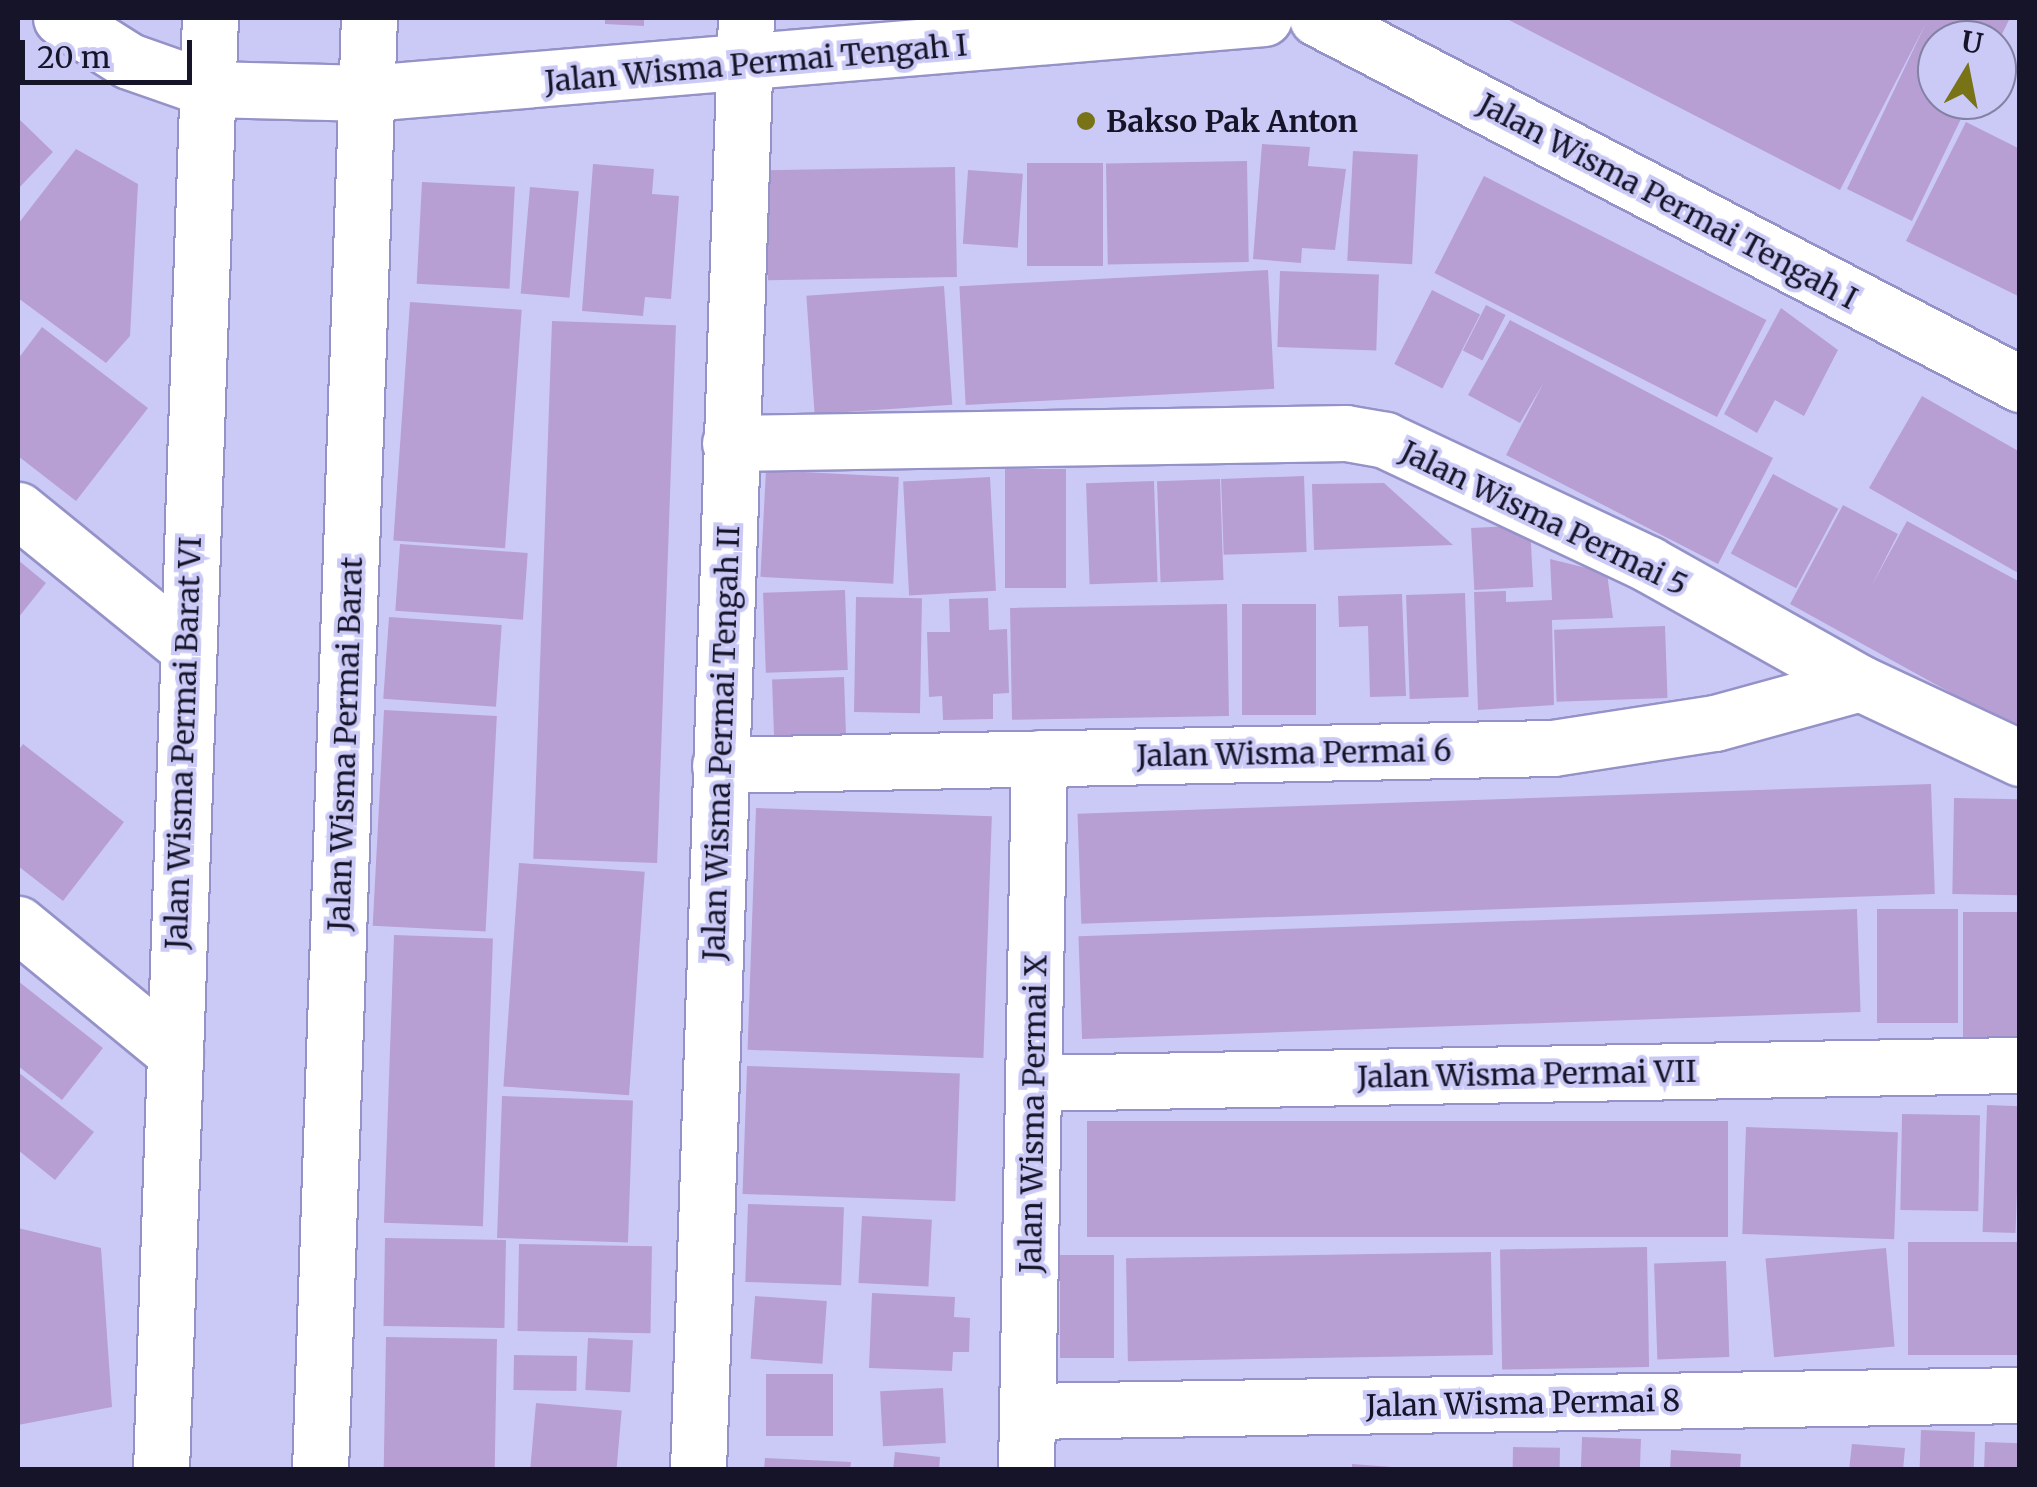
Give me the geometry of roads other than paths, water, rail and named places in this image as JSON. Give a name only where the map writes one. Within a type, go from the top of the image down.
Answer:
[{"type":"street","name":"Jalan Wisma Permai Tengah I","points":[[61,18],[129,61],[228,90],[354,93],[746,42],[1264,18]]},
{"type":"street","name":"Jalan Wisma Permai Barat VI","points":[[161,1470],[176,1053],[184,645],[228,90],[210,18]]},
{"type":"street","name":"Jalan Wisma Permai Barat","points":[[320,1470],[354,93],[369,18]]},
{"type":"street","name":"Jalan Wisma Permai Tengah I","points":[[1318,18],[2020,384]]},
{"type":"street","name":"Jalan Wisma Permai Tengah II","points":[[698,1470],[746,42]]},
{"type":"street","name":"Jalan Wisma Permai 5","points":[[730,442],[1346,432],[1385,440],[1648,564],[1860,683],[2020,758]]},
{"type":"street","points":[[18,510],[184,645]]},
{"type":"street","name":"Jalan Wisma Permai 6","points":[[720,765],[1554,748],[1715,723],[1860,683]]},
{"type":"street","name":"Jalan Wisma Permai X","points":[[1026,1470],[1039,758]]},
{"type":"street","points":[[18,924],[176,1053]]},
{"type":"street","name":"Jalan Wisma Permai VII","points":[[1034,1082],[2020,1066]]},
{"type":"street","name":"Jalan Wisma Permai 8","points":[[1027,1411],[2020,1396]]},
{"type":"place","name":"Bakso Pak Anton","points":[[1086,121]]}]
